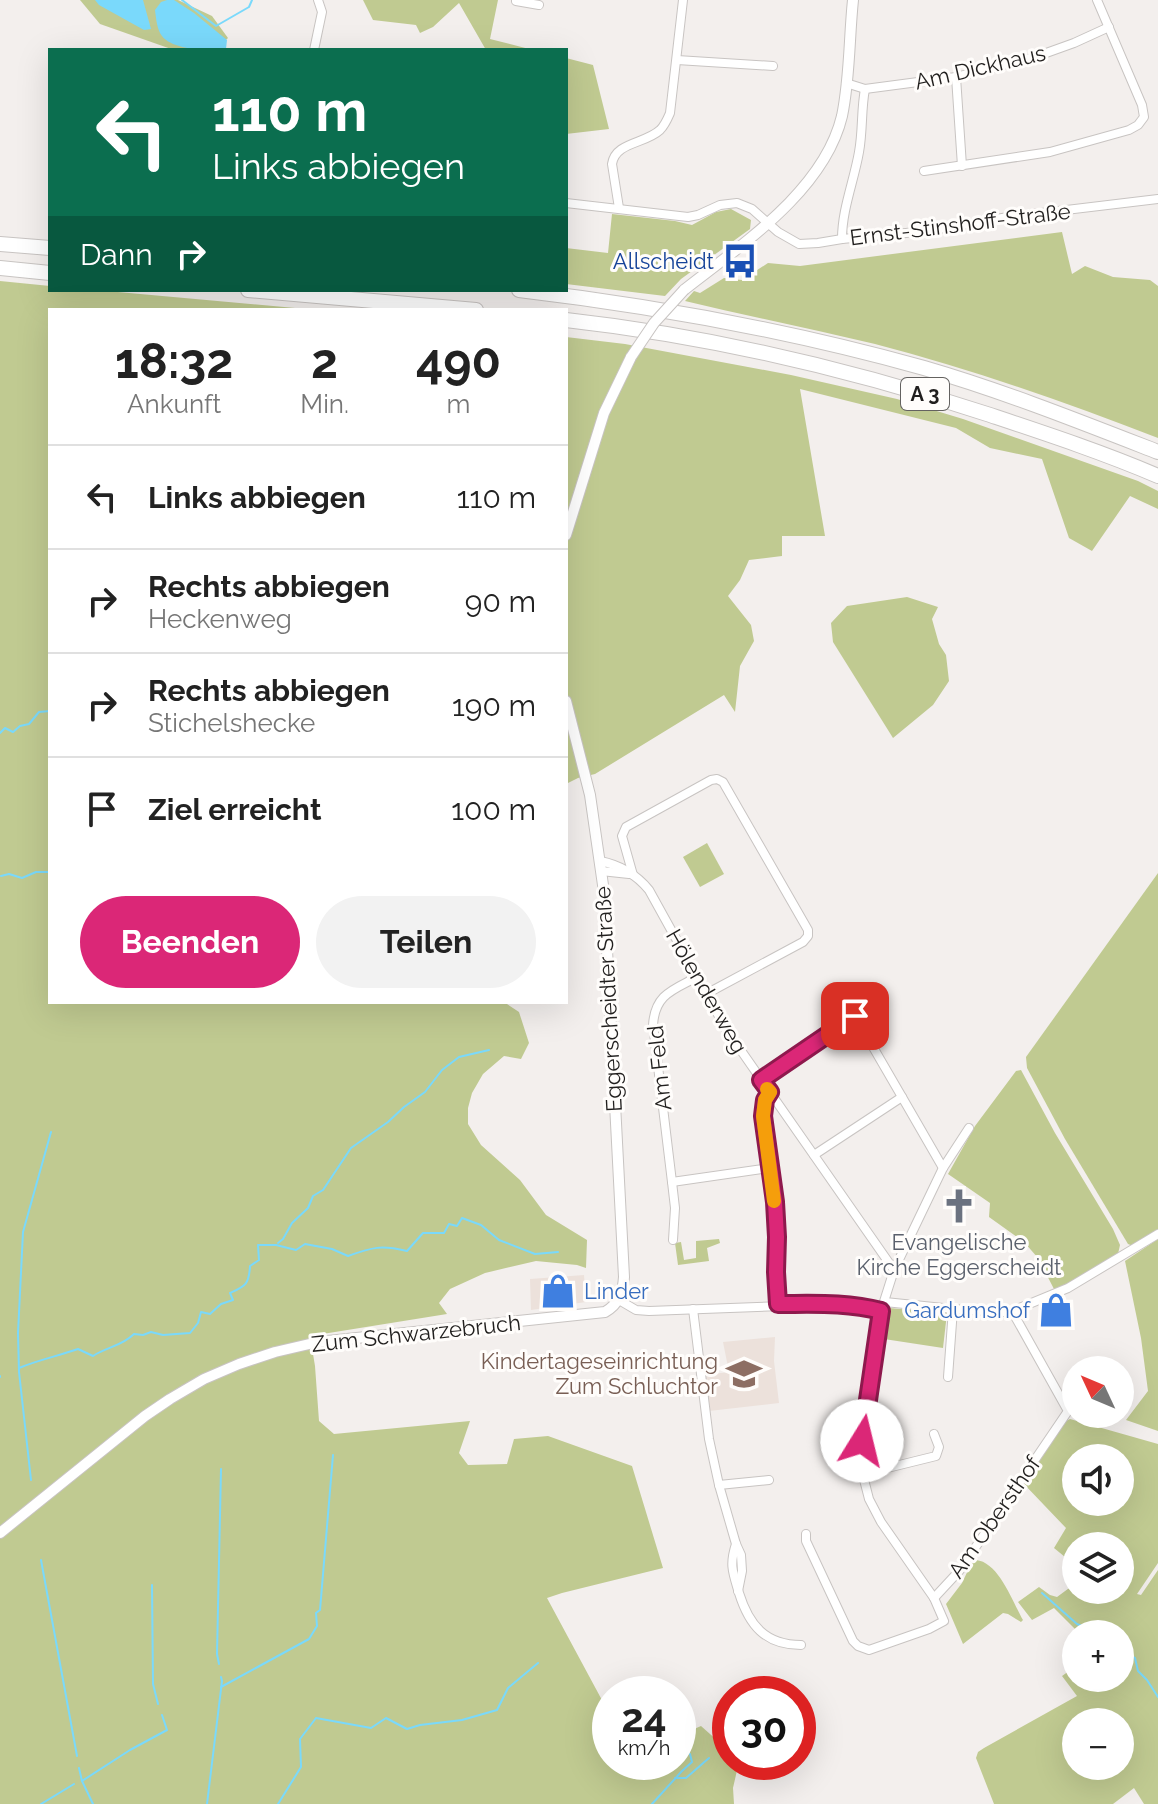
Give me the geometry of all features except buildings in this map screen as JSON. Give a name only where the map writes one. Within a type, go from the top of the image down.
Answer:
[{"type":"highway","points":[[0,244],[48,248]]},
{"type":"highway","points":[[0,268],[48,273]]},
{"type":"highway","points":[[271,292],[453,308]]},
{"type":"highway","name":"A 3","points":[[536,292],[692,315],[911,365],[1051,410],[1158,452]]},
{"type":"highway","name":"A 3","points":[[568,320],[636,328],[713,342],[891,384],[1041,431],[1158,476]]},
{"type":"street","points":[[314,48],[322,12],[318,0]]},
{"type":"street","points":[[619,208],[613,157],[618,150],[658,132],[670,113],[683,0]]},
{"type":"street","points":[[568,529],[604,413],[631,357],[654,323],[684,290],[789,204],[820,164],[834,139],[846,83],[853,0]]},
{"type":"street","points":[[924,171],[1050,152],[1138,125],[1144,117],[1142,105],[1097,0]]},
{"type":"street","points":[[516,1],[541,4]]},
{"type":"street","name":"Am Dickhaus","points":[[846,83],[865,89],[956,77],[1035,57],[1109,27]]},
{"type":"street","points":[[677,60],[773,66]]},
{"type":"street","points":[[956,77],[962,166]]},
{"type":"street","points":[[842,239],[842,220],[862,131],[861,109],[865,89]]},
{"type":"street","name":"Ernst-Stinshoff-Straße","points":[[768,223],[799,244],[818,243],[1158,199]]},
{"type":"street","points":[[568,203],[688,217],[720,205],[737,203],[752,209],[768,223]]},
{"type":"street","name":"Eggerscheidter Straße","points":[[568,709],[590,795],[601,866],[624,1277],[619,1300]]},
{"type":"street","points":[[633,876],[622,836],[626,827],[711,780],[723,782],[808,930],[808,936],[803,942],[706,994]]},
{"type":"street","name":"Hölenderweg","points":[[601,866],[620,866],[641,881],[651,894],[726,1029],[894,1270]]},
{"type":"street","name":"Am Feld","points":[[673,1240],[675,1208],[654,1014],[663,995],[697,977]]},
{"type":"street","points":[[761,1080],[855,1016],[943,1168]]},
{"type":"street","points":[[770,1092],[763,1109],[777,1237],[778,1304]]},
{"type":"street","points":[[814,1155],[902,1097]]},
{"type":"street","points":[[806,1534],[806,1541],[858,1646],[869,1650],[944,1621],[934,1598],[874,1510],[861,1468],[862,1441],[883,1307],[894,1270],[943,1168],[969,1128]]},
{"type":"street","points":[[672,1182],[769,1168]]},
{"type":"street","points":[[619,1300],[636,1310],[834,1304],[1012,1311],[1068,1288],[1158,1234]]},
{"type":"street","name":"Zum Schwarzebruch","points":[[0,1533],[145,1416],[204,1379],[239,1364],[318,1342],[605,1312],[619,1300]]},
{"type":"street","points":[[693,1309],[703,1400],[719,1485],[741,1555],[738,1591],[753,1625],[786,1645],[801,1645]]},
{"type":"street","points":[[948,1377],[953,1309]]},
{"type":"street","name":"Am Obersthof","points":[[934,1598],[960,1570],[1068,1411],[1012,1311]]},
{"type":"street","points":[[863,1474],[936,1456],[939,1447],[934,1434]]},
{"type":"street","points":[[719,1485],[769,1480]]},
{"type":"shaded area","points":[[584,1275],[586,1302],[531,1310],[530,1279]]},
{"type":"shaded area","name":"Kindertageseinrichtung Zum Schluchtor","points":[[775,1337],[774,1361],[779,1403],[709,1411],[705,1375],[729,1372],[723,1342]]},
{"type":"green space","points":[[80,0],[178,0],[212,16],[228,38],[217,48],[168,48],[100,24]]},
{"type":"green space","points":[[363,0],[498,0],[490,39],[525,48],[485,48],[459,3],[433,27],[420,33],[416,25],[373,20]]},
{"type":"green space","points":[[568,59],[593,65],[609,129],[568,134]]},
{"type":"green space","points":[[731,209],[751,220],[750,229],[681,279],[665,296],[568,284],[568,248],[608,253],[612,214],[692,225],[716,212]]},
{"type":"green space","points":[[1062,232],[1072,274],[1085,266],[1113,277],[1150,280],[1158,286],[1158,438],[947,364],[851,338],[685,301],[694,291],[700,293],[724,278],[742,280],[768,263],[800,266]]},
{"type":"green space","points":[[0,281],[48,286],[48,292],[118,292],[295,308],[48,308],[48,1004],[507,1004],[519,1012],[529,1043],[521,1059],[504,1056],[483,1074],[472,1093],[468,1124],[481,1145],[520,1180],[546,1215],[587,1240],[586,1268],[536,1261],[485,1273],[450,1289],[439,1303],[447,1314],[310,1336],[319,1421],[334,1434],[470,1421],[459,1453],[468,1465],[507,1464],[514,1439],[548,1436],[632,1466],[663,1568],[547,1598],[592,1682],[592,1780],[696,1780],[696,1728],[701,1726],[712,1736],[712,1780],[735,1780],[734,1804],[0,1804]]},
{"type":"green space","points":[[568,337],[625,344],[791,375],[897,399],[963,419],[1138,481],[1158,491],[1158,509],[1130,496],[1092,551],[1069,538],[1042,459],[990,448],[956,428],[800,389],[825,536],[782,536],[782,556],[749,560],[728,596],[751,625],[754,641],[740,666],[735,712],[724,695],[595,774],[568,783]]},
{"type":"green space","points":[[907,597],[938,607],[932,619],[939,644],[946,655],[949,681],[933,705],[893,738],[833,642],[831,623],[847,606]]},
{"type":"green space","points":[[707,843],[724,874],[700,887],[683,857]]},
{"type":"green space","points":[[1158,873],[1158,1229],[1133,1246],[1128,1244],[1065,1139],[1027,1068],[1026,1057]]},
{"type":"green space","points":[[1021,1070],[1120,1245],[1118,1254],[1055,1291],[1038,1258],[1024,1242],[989,1217],[990,1203],[948,1174],[975,1126],[1016,1071]]},
{"type":"green space","points":[[719,1239],[720,1243],[707,1248],[709,1261],[678,1265],[675,1243],[681,1242],[684,1260],[696,1258],[696,1241]]},
{"type":"green space","points":[[1158,1239],[1158,1431],[1134,1423],[1134,1409],[1148,1391],[1125,1261]]},
{"type":"green space","points":[[889,1308],[947,1313],[943,1348],[884,1339]]},
{"type":"green space","points":[[1062,1425],[1062,1428],[1102,1428],[1158,1444],[1158,1563],[1137,1594],[1141,1595],[1158,1570],[1158,1804],[1144,1804],[1134,1788],[1113,1804],[994,1804],[976,1758],[978,1752],[1077,1696],[1074,1692],[1134,1692],[1134,1620],[1066,1620],[1054,1608],[1032,1620],[1018,1602],[1039,1587],[1057,1597],[1062,1593],[1062,1604],[1134,1604],[1134,1532],[1064,1532],[1066,1528],[1022,1482]]},
{"type":"green space","points":[[1062,1535],[1062,1555],[1054,1548]]},
{"type":"green space","points":[[976,1560],[984,1562],[998,1575],[1023,1620],[1021,1622],[1003,1613],[963,1644],[946,1604]]},
{"type":"water","points":[[95,0],[143,0],[151,29],[144,30]]},
{"type":"water","points":[[174,0],[194,13],[227,40],[226,48],[188,48],[167,41],[157,24],[155,10],[161,2]]},
{"type":"waterway","points":[[182,0],[216,26],[249,7],[252,0]]},
{"type":"waterway","points":[[0,733],[5,728],[13,732],[29,724],[39,712],[48,711]]},
{"type":"waterway","points":[[1,876],[9,874],[22,878],[36,872],[48,872]]},
{"type":"waterway","points":[[278,1243],[308,1208],[313,1196],[323,1190],[351,1148],[425,1092],[442,1070],[459,1057],[489,1050]]},
{"type":"waterway","points":[[31,1480],[19,1372],[23,1232],[51,1132]]},
{"type":"waterway","points":[[19,1368],[78,1349],[93,1356],[134,1334],[190,1333],[198,1323],[201,1312],[210,1314],[221,1304],[233,1300],[230,1293],[245,1284],[250,1266],[259,1260],[258,1245],[296,1250],[305,1244],[332,1249],[348,1256],[377,1248],[407,1251],[423,1233],[444,1233],[449,1224],[457,1226],[462,1218],[481,1225],[499,1240],[535,1254],[558,1252]]},
{"type":"waterway","points":[[221,1687],[309,1639],[317,1626],[333,1455]]},
{"type":"waterway","points":[[219,1664],[221,1469]]},
{"type":"waterway","points":[[41,1560],[77,1756]]},
{"type":"waterway","points":[[152,1585],[153,1684],[158,1704]]},
{"type":"waterway","points":[[1042,1593],[1072,1620]]},
{"type":"waterway","points":[[1134,1657],[1138,1671],[1158,1697]]},
{"type":"waterway","points":[[278,1804],[301,1767],[300,1739],[316,1718],[371,1728],[386,1718],[407,1729],[462,1720],[497,1710],[508,1688],[538,1663]]},
{"type":"waterway","points":[[207,1804],[221,1677]]},
{"type":"waterway","points":[[82,1781],[167,1730],[162,1715]]},
{"type":"waterway","points":[[696,1769],[709,1758]]},
{"type":"waterway","points":[[79,1768],[93,1804]]},
{"type":"waterway","points":[[652,1804],[674,1780]]},
{"type":"waterway","points":[[41,1804],[74,1784]]},
{"type":"slow traffic","points":[[767,1089],[770,1092],[765,1100],[763,1116],[774,1201]]},
{"type":"place","name":"Allscheidt","points":[[740,261]]},
{"type":"place","name":"Evangelische Kirche Eggerscheidt","points":[[959,1206]]},
{"type":"place","name":"Linder","points":[[558,1291]]},
{"type":"place","name":"Gardumshof","points":[[1056,1310]]},
{"type":"place","name":"Kindertageseinrichtung Zum Schluchtor","points":[[744,1374]]},
{"type":"route","points":[[855,1016],[761,1080],[770,1092],[765,1100],[763,1116],[775,1202],[778,1304],[834,1304],[881,1311],[862,1441]]}]
